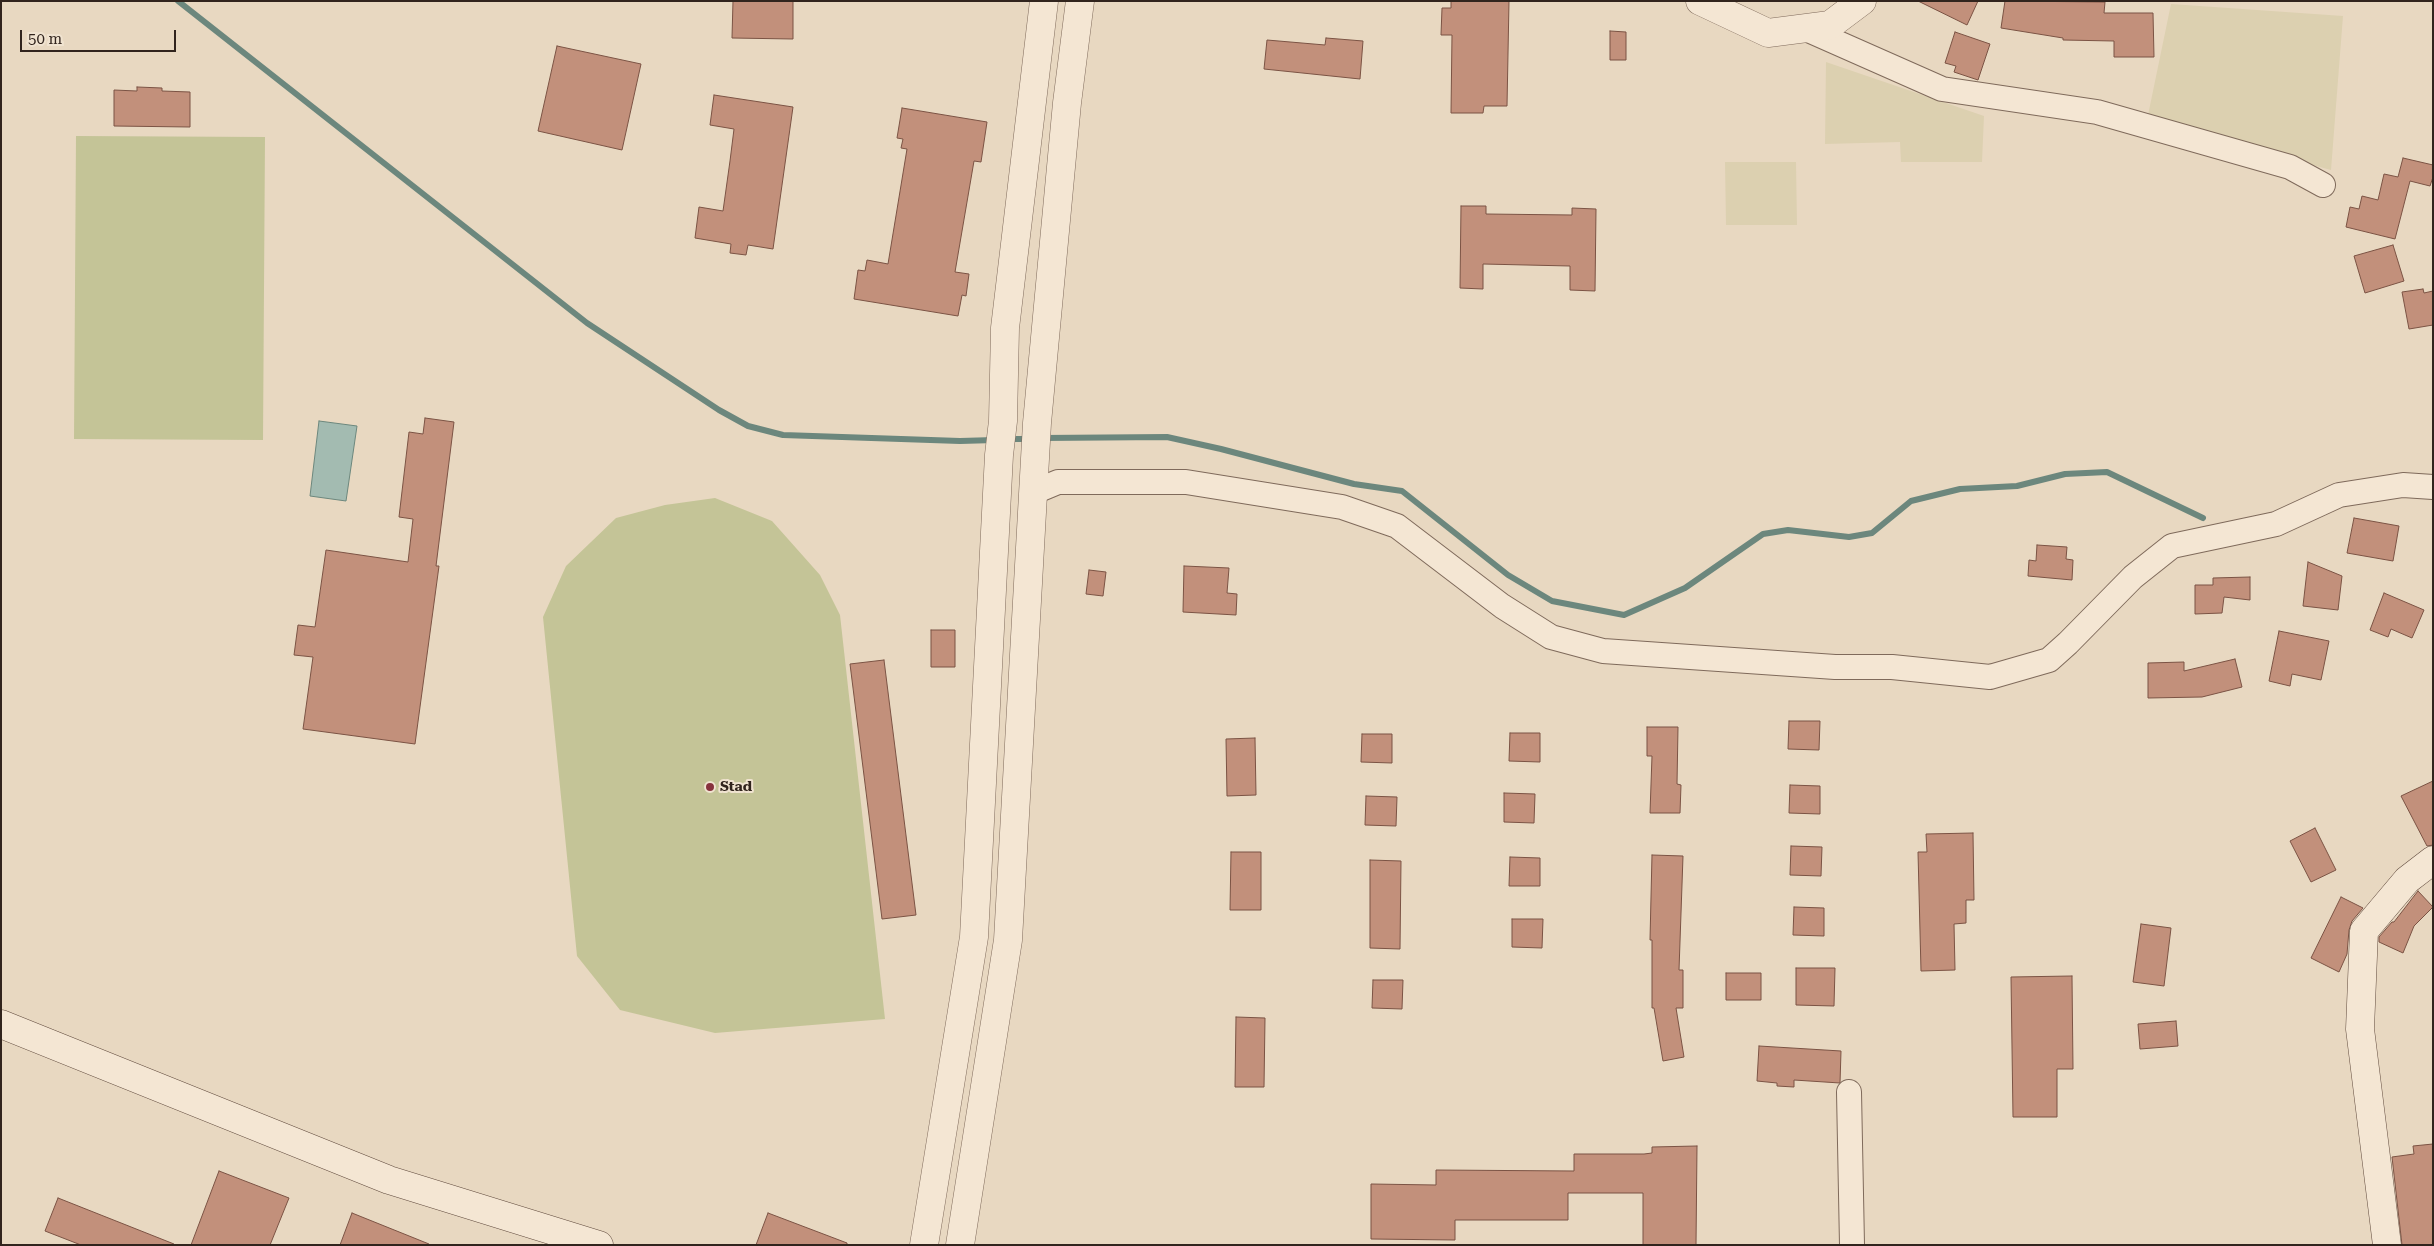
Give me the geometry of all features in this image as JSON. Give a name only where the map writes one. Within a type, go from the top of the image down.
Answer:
[{"type":"street","points":[[924,1245],[974,937],[999,455],[1003,421],[1005,328],[1044,1]]},
{"type":"street","points":[[960,1245],[1008,940],[1038,424],[1066,113],[1080,1]]},
{"type":"street","points":[[1700,1],[1768,33],[1830,25],[1862,1]]},
{"type":"street","points":[[1804,28],[1942,89],[2097,112],[2290,167],[2322,185]]},
{"type":"street","points":[[1034,492],[1058,482],[1186,482],[1342,507],[1397,526],[1502,606],[1551,636],[1603,651],[1835,667],[1892,667],[1990,677],[2049,660],[2068,644],[2133,577],[2172,546],[2276,524],[2339,495],[2403,485],[2433,487]]},
{"type":"street","points":[[2387,1245],[2360,1030],[2364,931],[2407,880],[2433,860]]},
{"type":"street","points":[[4,1031],[389,1180],[599,1245]]},
{"type":"street","points":[[1849,1092],[1852,1245]]},
{"type":"shaded area","points":[[2171,4],[2343,16],[2331,170],[2147,120]]},
{"type":"shaded area","points":[[1826,62],[1984,116],[1982,162],[1901,162],[1900,142],[1825,144]]},
{"type":"shaded area","points":[[1725,162],[1796,162],[1797,225],[1726,225]]},
{"type":"shaded area","points":[[319,421],[357,426],[346,501],[310,496]]},
{"type":"green space","points":[[76,136],[265,137],[263,440],[74,439]]},
{"type":"green space","name":"Stad","points":[[715,498],[772,521],[820,575],[840,615],[885,1019],[715,1033],[620,1010],[577,956],[543,617],[566,566],[616,518],[665,505]]},
{"type":"building","points":[[733,1],[793,1],[793,39],[732,38]]},
{"type":"building","points":[[1451,1],[1509,1],[1507,106],[1484,106],[1483,113],[1451,113],[1452,35],[1441,35],[1442,8],[1451,8]]},
{"type":"building","points":[[1918,1],[1978,1],[1967,25]]},
{"type":"building","points":[[2005,1],[2105,2],[2104,13],[2153,13],[2154,57],[2114,57],[2114,41],[2063,40],[2063,38],[2001,28]]},
{"type":"building","points":[[1610,31],[1626,32],[1626,60],[1610,60]]},
{"type":"building","points":[[1955,32],[1990,44],[1978,80],[1954,72],[1956,66],[1945,63]]},
{"type":"building","points":[[1326,38],[1363,41],[1360,79],[1264,69],[1267,40],[1325,45]]},
{"type":"building","points":[[557,46],[641,64],[622,150],[538,131]]},
{"type":"building","points":[[137,87],[162,88],[162,91],[190,92],[190,127],[114,126],[114,90],[137,91]]},
{"type":"building","points":[[714,95],[793,107],[773,249],[748,245],[746,255],[730,253],[731,244],[695,238],[699,207],[723,211],[730,161],[734,129],[710,125]]},
{"type":"building","points":[[902,108],[987,122],[981,162],[974,161],[955,272],[969,274],[966,296],[962,295],[958,316],[854,299],[858,270],[865,271],[867,260],[888,264],[907,149],[901,148],[903,139],[897,138]]},
{"type":"building","points":[[2403,158],[2433,165],[2433,177],[2430,186],[2410,181],[2395,239],[2346,227],[2350,207],[2359,209],[2362,196],[2378,200],[2384,174],[2398,177]]},
{"type":"building","points":[[1461,206],[1486,206],[1486,214],[1572,215],[1572,208],[1596,209],[1595,291],[1570,290],[1570,266],[1483,264],[1483,289],[1460,288]]},
{"type":"building","points":[[2393,245],[2404,281],[2365,293],[2354,256]]},
{"type":"building","points":[[2423,289],[2424,293],[2433,291],[2433,325],[2409,329],[2402,292]]},
{"type":"building","points":[[425,418],[454,422],[436,566],[439,566],[415,744],[303,729],[313,657],[294,655],[298,625],[315,627],[326,550],[408,562],[413,519],[399,517],[409,432],[423,434]]},
{"type":"building","points":[[2354,518],[2399,526],[2393,561],[2347,553]]},
{"type":"building","points":[[2037,545],[2067,547],[2066,559],[2073,560],[2072,580],[2028,576],[2029,560],[2036,561]]},
{"type":"building","points":[[2308,562],[2342,576],[2338,610],[2303,606]]},
{"type":"building","points":[[1184,566],[1229,568],[1227,593],[1237,594],[1236,615],[1183,612]]},
{"type":"building","points":[[1089,570],[1106,572],[1103,596],[1086,594]]},
{"type":"building","points":[[2250,577],[2250,600],[2224,597],[2222,613],[2195,614],[2195,585],[2213,585],[2213,578]]},
{"type":"building","points":[[2384,593],[2424,610],[2412,638],[2391,629],[2388,637],[2370,630]]},
{"type":"building","points":[[931,630],[955,630],[955,667],[931,667]]},
{"type":"building","points":[[2279,631],[2329,641],[2321,680],[2292,674],[2290,686],[2269,681]]},
{"type":"building","points":[[2235,659],[2242,687],[2202,697],[2148,698],[2148,663],[2184,662],[2184,671]]},
{"type":"building","points":[[884,660],[916,915],[882,919],[850,664]]},
{"type":"building","points":[[1789,721],[1820,721],[1819,750],[1788,749]]},
{"type":"building","points":[[1647,727],[1678,727],[1677,784],[1681,785],[1680,813],[1650,813],[1652,756],[1647,756]]},
{"type":"building","points":[[1510,733],[1540,733],[1540,762],[1509,761]]},
{"type":"building","points":[[1362,734],[1392,734],[1392,763],[1361,762]]},
{"type":"building","points":[[1255,738],[1256,795],[1227,796],[1226,739]]},
{"type":"building","points":[[2433,781],[2433,845],[2427,846],[2401,796]]},
{"type":"building","points":[[1790,785],[1820,786],[1820,814],[1789,813]]},
{"type":"building","points":[[1504,793],[1535,794],[1534,823],[1504,822]]},
{"type":"building","points":[[1366,796],[1397,797],[1396,826],[1365,825]]},
{"type":"building","points":[[2315,828],[2336,870],[2311,882],[2290,841]]},
{"type":"building","points":[[1973,833],[1974,900],[1966,900],[1966,923],[1954,924],[1955,970],[1921,971],[1918,852],[1927,852],[1926,834]]},
{"type":"building","points":[[1791,846],[1822,847],[1821,876],[1790,875]]},
{"type":"building","points":[[1231,852],[1261,852],[1261,910],[1230,910]]},
{"type":"building","points":[[1652,855],[1683,856],[1679,970],[1683,970],[1683,1008],[1676,1008],[1684,1057],[1663,1061],[1654,1008],[1652,1008],[1652,940],[1650,940]]},
{"type":"building","points":[[1510,857],[1540,858],[1540,886],[1509,886]]},
{"type":"building","points":[[1370,860],[1401,861],[1400,949],[1370,948]]},
{"type":"building","points":[[2418,891],[2433,907],[2414,926],[2403,953],[2379,942],[2379,937],[2394,922]]},
{"type":"building","points":[[2341,897],[2363,908],[2352,921],[2349,930],[2347,954],[2339,972],[2311,958]]},
{"type":"building","points":[[1794,907],[1824,908],[1824,936],[1793,935]]},
{"type":"building","points":[[1512,919],[1543,919],[1542,948],[1512,947]]},
{"type":"building","points":[[2141,924],[2171,928],[2164,986],[2133,982]]},
{"type":"building","points":[[1796,968],[1835,968],[1834,1006],[1796,1005]]},
{"type":"building","points":[[1726,973],[1761,973],[1761,1000],[1726,1000]]},
{"type":"building","points":[[2072,976],[2073,1069],[2057,1069],[2057,1117],[2013,1117],[2011,977]]},
{"type":"building","points":[[1373,980],[1403,980],[1402,1009],[1372,1008]]},
{"type":"building","points":[[1236,1017],[1265,1018],[1264,1087],[1235,1087]]},
{"type":"building","points":[[2176,1021],[2178,1046],[2140,1049],[2138,1024]]},
{"type":"building","points":[[1759,1046],[1841,1051],[1840,1083],[1794,1080],[1794,1087],[1777,1086],[1777,1083],[1757,1081]]},
{"type":"building","points":[[2433,1144],[2433,1245],[2402,1245],[2392,1157],[2414,1154],[2413,1146]]},
{"type":"building","points":[[1697,1146],[1696,1245],[1643,1245],[1643,1193],[1568,1193],[1568,1220],[1455,1220],[1455,1240],[1371,1239],[1371,1184],[1436,1185],[1436,1170],[1574,1171],[1574,1154],[1644,1154],[1652,1153],[1652,1147]]},
{"type":"building","points":[[219,1171],[289,1198],[270,1245],[191,1245]]},
{"type":"building","points":[[58,1198],[174,1245],[81,1245],[45,1231]]},
{"type":"building","points":[[352,1213],[429,1244],[340,1245]]},
{"type":"building","points":[[768,1213],[847,1243],[847,1245],[756,1245]]},
{"type":"waterway","points":[[178,1],[587,323],[719,410],[748,426],[783,435],[960,441],[995,440]]},
{"type":"waterway","points":[[1042,438],[1167,437],[1221,449],[1354,484],[1402,491],[1508,575],[1552,601],[1624,615],[1685,588],[1763,534],[1788,530],[1849,537],[1872,533],[1911,501],[1960,489],[2017,486],[2065,474],[2107,472],[2203,518]]},
{"type":"waterway","points":[[1007,439],[1029,439]]},
{"type":"place","name":"Stad","points":[[710,787]]}]
